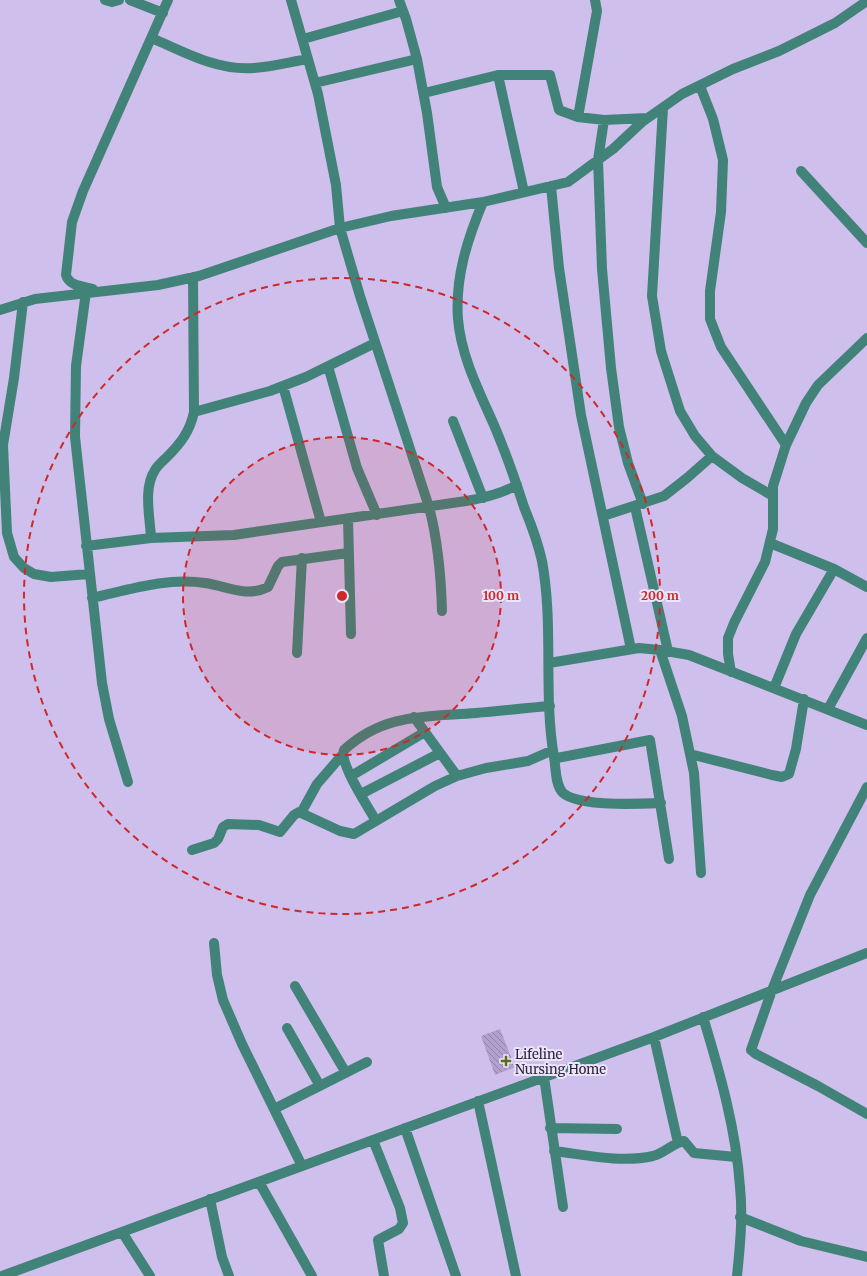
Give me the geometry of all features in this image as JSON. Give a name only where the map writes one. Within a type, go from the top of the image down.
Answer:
[{"type":"street","points":[[105,0],[112,2],[119,0]]},
{"type":"street","points":[[130,0],[163,13]]},
{"type":"street","points":[[102,291],[72,283],[67,280],[68,251],[72,222],[94,164],[168,0]]},
{"type":"street","points":[[292,0],[315,83],[336,184],[340,228],[375,343],[429,506],[436,535],[440,568],[442,611]]},
{"type":"street","points":[[398,0],[403,11],[417,59],[424,93],[436,180],[446,208]]},
{"type":"street","points":[[578,117],[597,11],[595,0]]},
{"type":"street","points":[[0,310],[35,299],[158,285],[234,265],[340,228],[391,216],[482,202],[568,182],[598,160],[647,118],[682,94],[733,69],[786,48],[835,23],[864,4]]},
{"type":"street","points":[[302,39],[403,11]]},
{"type":"street","points":[[152,38],[198,58],[226,66],[253,68],[308,59]]},
{"type":"street","points":[[315,83],[417,59]]},
{"type":"street","points":[[498,75],[524,192]]},
{"type":"street","points":[[424,93],[498,75],[550,75],[559,110],[578,117],[604,120],[647,118]]},
{"type":"street","points":[[700,86],[713,119],[723,160],[721,212],[710,291],[710,319],[721,347],[786,445]]},
{"type":"street","points":[[663,108],[652,296],[661,351],[680,411],[695,436],[712,456],[742,478],[773,496]]},
{"type":"street","points":[[604,120],[598,160],[602,268],[611,368],[619,427],[639,505],[664,650],[682,716],[694,773],[701,873]]},
{"type":"street","points":[[801,171],[867,243]]},
{"type":"street","points":[[551,186],[559,268],[581,415],[631,649]]},
{"type":"street","points":[[482,202],[472,229],[461,270],[458,290],[458,320],[468,362],[505,450],[542,562],[549,663],[550,706],[558,784],[563,793],[573,797],[607,804],[661,803]]},
{"type":"street","points":[[151,538],[149,498],[150,480],[155,470],[184,438],[192,424],[194,412],[193,277]]},
{"type":"street","points":[[86,292],[76,366],[75,437],[102,683],[109,719],[128,782]]},
{"type":"street","points":[[23,302],[14,378],[3,445],[7,534],[14,557],[24,568],[34,574],[51,577],[89,574]]},
{"type":"street","points":[[731,672],[728,654],[728,638],[765,562],[773,529],[773,486],[786,445],[806,403],[818,385],[867,338]]},
{"type":"street","points":[[194,412],[283,386],[306,377],[375,343]]},
{"type":"street","points":[[328,366],[357,468],[377,515]]},
{"type":"street","points":[[283,386],[321,522]]},
{"type":"street","points":[[453,421],[483,498]]},
{"type":"street","points":[[602,516],[664,496],[712,456]]},
{"type":"street","points":[[86,546],[151,538],[234,535],[377,515],[483,498],[506,491],[517,485]]},
{"type":"street","points":[[348,519],[351,634]]},
{"type":"street","points":[[770,543],[834,569],[867,587]]},
{"type":"street","points":[[92,598],[172,582],[205,583],[241,592],[262,590],[268,587],[278,566],[282,562],[302,558],[348,553]]},
{"type":"street","points":[[297,653],[302,558]]},
{"type":"street","points":[[774,688],[796,634],[834,569]]},
{"type":"street","points":[[828,709],[867,638]]},
{"type":"street","points":[[549,663],[631,649],[664,650],[689,655],[867,725]]},
{"type":"street","points":[[690,754],[772,775],[782,776],[789,774],[796,749],[804,699]]},
{"type":"street","points":[[301,813],[317,784],[343,754],[347,747],[386,724],[414,717],[550,706]]},
{"type":"street","points":[[414,717],[457,776]]},
{"type":"street","points":[[351,776],[425,732]]},
{"type":"street","points":[[554,754],[557,758],[650,740],[669,859]]},
{"type":"street","points":[[361,794],[440,753]]},
{"type":"street","points":[[343,754],[345,764],[376,821]]},
{"type":"street","points":[[192,850],[214,843],[226,825],[258,825],[280,832],[294,814],[301,813],[340,832],[350,834],[360,832],[435,786],[457,776],[486,768],[528,761],[554,754]]},
{"type":"street","points":[[867,787],[810,895],[772,990],[751,1050],[867,1114]]},
{"type":"street","points":[[214,943],[217,975],[223,1000],[242,1044],[302,1166]]},
{"type":"street","points":[[2,1276],[654,1036],[867,952]]},
{"type":"street","points":[[295,986],[346,1073]]},
{"type":"street","points":[[703,1017],[723,1081],[741,1188],[737,1276]]},
{"type":"street","points":[[286,1028],[320,1086]]},
{"type":"street","points":[[654,1036],[678,1143]]},
{"type":"street","points":[[274,1108],[367,1062]]},
{"type":"street","points":[[544,1077],[550,1128],[563,1207]]},
{"type":"street","points":[[478,1101],[516,1276]]},
{"type":"street","points":[[405,1128],[456,1276]]},
{"type":"street","points":[[550,1128],[617,1129]]},
{"type":"street","points":[[373,1140],[397,1202],[403,1223],[399,1229],[378,1240],[384,1276]]},
{"type":"street","points":[[554,1152],[603,1157],[642,1158],[664,1152],[678,1143],[686,1142],[690,1150],[697,1154],[736,1157]]},
{"type":"street","points":[[259,1182],[312,1276]]},
{"type":"street","points":[[210,1200],[222,1257],[229,1276]]},
{"type":"street","points":[[740,1217],[800,1241],[867,1257]]},
{"type":"street","points":[[122,1232],[150,1276]]},
{"type":"building","points":[[500,1029],[515,1067],[495,1075],[481,1036]]},
{"type":"place","name":"Lifeline Nursing Home","points":[[506,1061]]}]
